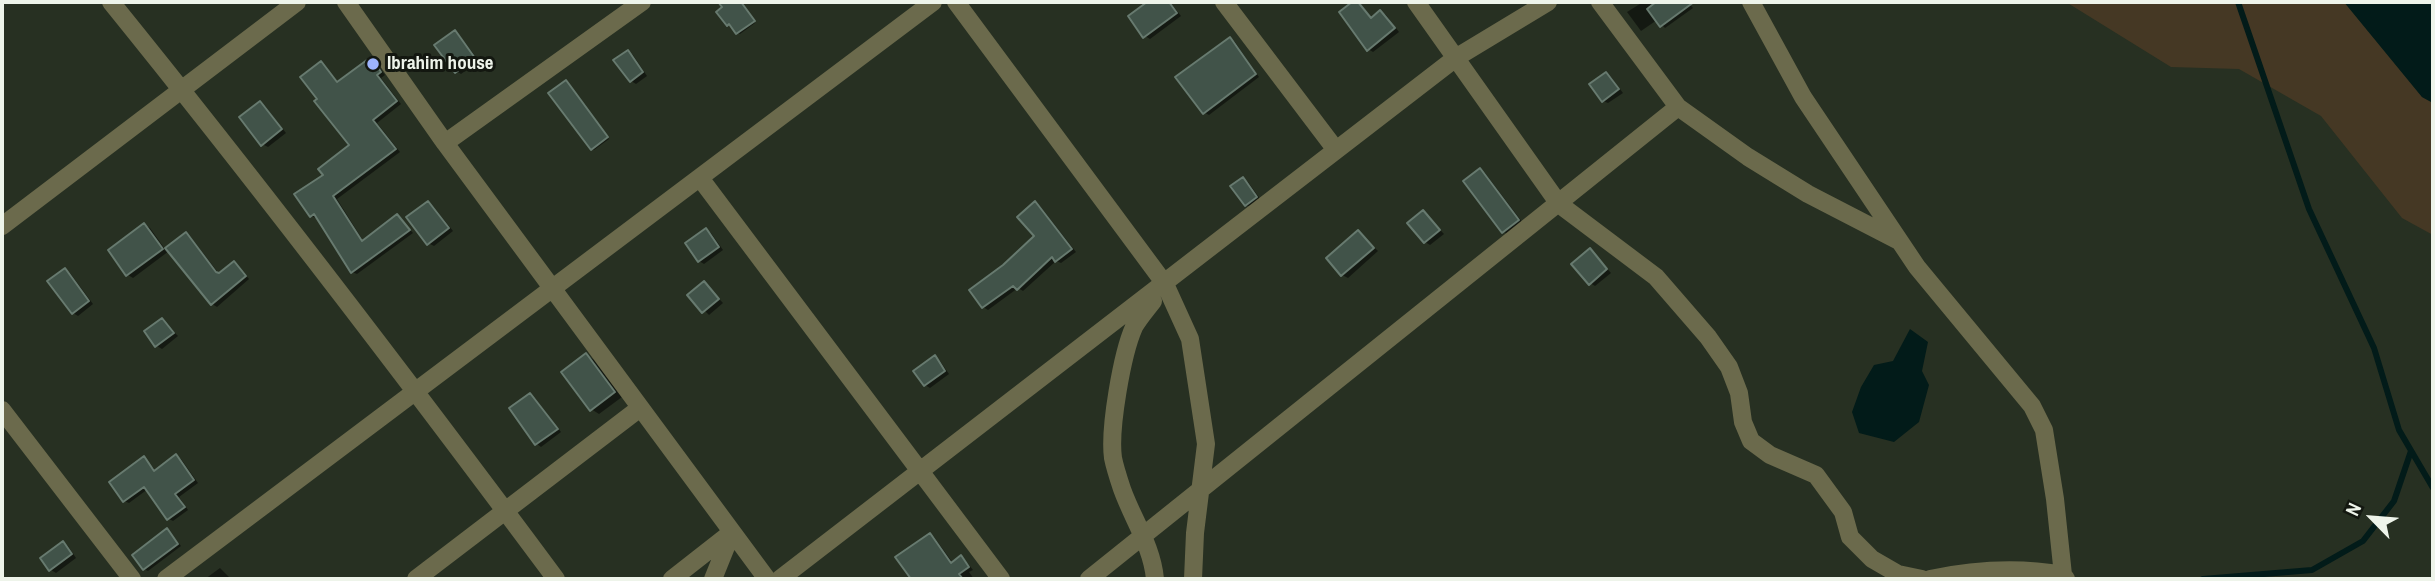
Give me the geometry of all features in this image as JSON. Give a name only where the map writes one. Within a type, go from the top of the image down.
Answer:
[{"type":"street","points":[[111,2],[416,391],[556,579]]},
{"type":"street","points":[[2,226],[297,2]]},
{"type":"street","points":[[346,2],[444,142],[767,579]]},
{"type":"street","points":[[444,142],[642,2]]},
{"type":"street","points":[[166,579],[933,2]]},
{"type":"street","points":[[956,2],[1166,284],[1191,339],[1206,444],[1195,533],[1193,579]]},
{"type":"street","points":[[1224,2],[1336,150]]},
{"type":"street","points":[[1416,2],[1559,204],[1656,277],[1730,367],[1739,393],[1743,422],[1751,441],[1770,455],[1816,475],[1843,512],[1850,537],[1872,559],[1898,574],[1922,579]]},
{"type":"street","points":[[780,579],[1457,57],[1548,2]]},
{"type":"street","points":[[1600,2],[1678,107],[1748,157],[1808,194],[1900,242]]},
{"type":"street","points":[[1751,2],[1803,97],[1917,267],[2032,406],[2044,430],[2064,577],[2043,572],[1965,572],[1930,579]]},
{"type":"street","points":[[1089,579],[1678,107]]},
{"type":"street","points":[[700,178],[1001,579]]},
{"type":"street","points":[[1155,579],[1144,535],[1123,491],[1113,459],[1112,429],[1121,376],[1134,327],[1166,284]]},
{"type":"street","points":[[416,579],[640,408]]},
{"type":"street","points":[[2,410],[132,579]]},
{"type":"street","points":[[672,579],[732,532]]},
{"type":"street","points":[[713,579],[732,532]]},
{"type":"shaded area","points":[[2066,2],[2344,2],[2422,97],[2433,103],[2433,235],[2402,218],[2321,116],[2239,69],[2171,67]]},
{"type":"water","points":[[2344,2],[2433,2],[2433,103],[2422,97]]},
{"type":"water","points":[[1910,329],[1928,342],[1922,371],[1929,385],[1919,422],[1894,442],[1859,433],[1852,412],[1861,387],[1874,365],[1893,361]]},
{"type":"building","points":[[718,2],[741,2],[755,21],[736,34],[716,12],[722,7]]},
{"type":"building","points":[[1147,2],[1169,2],[1177,13],[1143,38],[1128,16]]},
{"type":"building","points":[[1352,2],[1358,2],[1371,18],[1380,10],[1395,28],[1367,51],[1339,12]]},
{"type":"building","points":[[1656,2],[1694,2],[1660,27],[1647,9]]},
{"type":"building","points":[[455,30],[475,58],[455,73],[434,45]]},
{"type":"building","points":[[1230,37],[1256,74],[1203,114],[1175,77]]},
{"type":"building","points":[[628,50],[643,72],[630,82],[613,60]]},
{"type":"building","points":[[371,57],[381,72],[377,75],[397,101],[373,120],[396,149],[333,196],[362,241],[397,214],[410,230],[351,273],[314,214],[310,217],[294,194],[323,175],[318,169],[349,145],[314,101],[317,99],[300,77],[321,61],[337,82]]},
{"type":"building","points":[[1606,72],[1619,89],[1602,102],[1589,84]]},
{"type":"building","points":[[566,80],[608,137],[591,150],[548,93]]},
{"type":"building","points":[[260,101],[282,129],[261,146],[239,117]]},
{"type":"building","points":[[1480,168],[1519,220],[1502,233],[1463,181]]},
{"type":"building","points":[[1243,177],[1257,197],[1245,206],[1230,186]]},
{"type":"building","points":[[428,201],[449,228],[427,245],[406,217]]},
{"type":"building","points":[[1035,201],[1072,249],[1055,262],[1052,257],[1017,290],[1013,286],[982,308],[969,290],[1003,265],[1034,236],[1017,217]]},
{"type":"building","points":[[1423,210],[1440,230],[1424,243],[1407,223]]},
{"type":"building","points":[[144,223],[163,249],[126,276],[108,250]]},
{"type":"building","points":[[706,228],[719,247],[698,262],[685,243]]},
{"type":"building","points":[[1358,230],[1374,248],[1341,276],[1326,258]]},
{"type":"building","points":[[186,232],[216,272],[219,273],[234,261],[246,276],[211,305],[165,248]]},
{"type":"building","points":[[1590,248],[1607,269],[1589,285],[1571,264]]},
{"type":"building","points":[[65,268],[89,301],[72,314],[47,281]]},
{"type":"building","points":[[704,281],[719,299],[702,313],[687,295]]},
{"type":"building","points":[[162,318],[174,333],[155,347],[144,331]]},
{"type":"building","points":[[586,353],[615,392],[590,411],[561,372]]},
{"type":"building","points":[[935,355],[945,371],[924,386],[913,371]]},
{"type":"building","points":[[530,393],[558,429],[535,445],[509,408]]},
{"type":"building","points":[[176,454],[194,480],[175,494],[185,507],[167,520],[144,487],[123,502],[109,482],[144,456],[154,471]]},
{"type":"building","points":[[167,528],[178,544],[143,570],[132,555]]},
{"type":"building","points":[[930,533],[951,563],[961,555],[969,567],[959,574],[963,579],[911,579],[895,557]]},
{"type":"building","points":[[63,541],[72,554],[49,571],[40,558]]},
{"type":"waterway","points":[[2238,2],[2309,209],[2374,348],[2399,430],[2433,488]]},
{"type":"waterway","points":[[2203,579],[2312,570],[2363,541],[2394,501],[2411,451]]},
{"type":"place","name":"Ibrahim house","points":[[373,64]]}]
